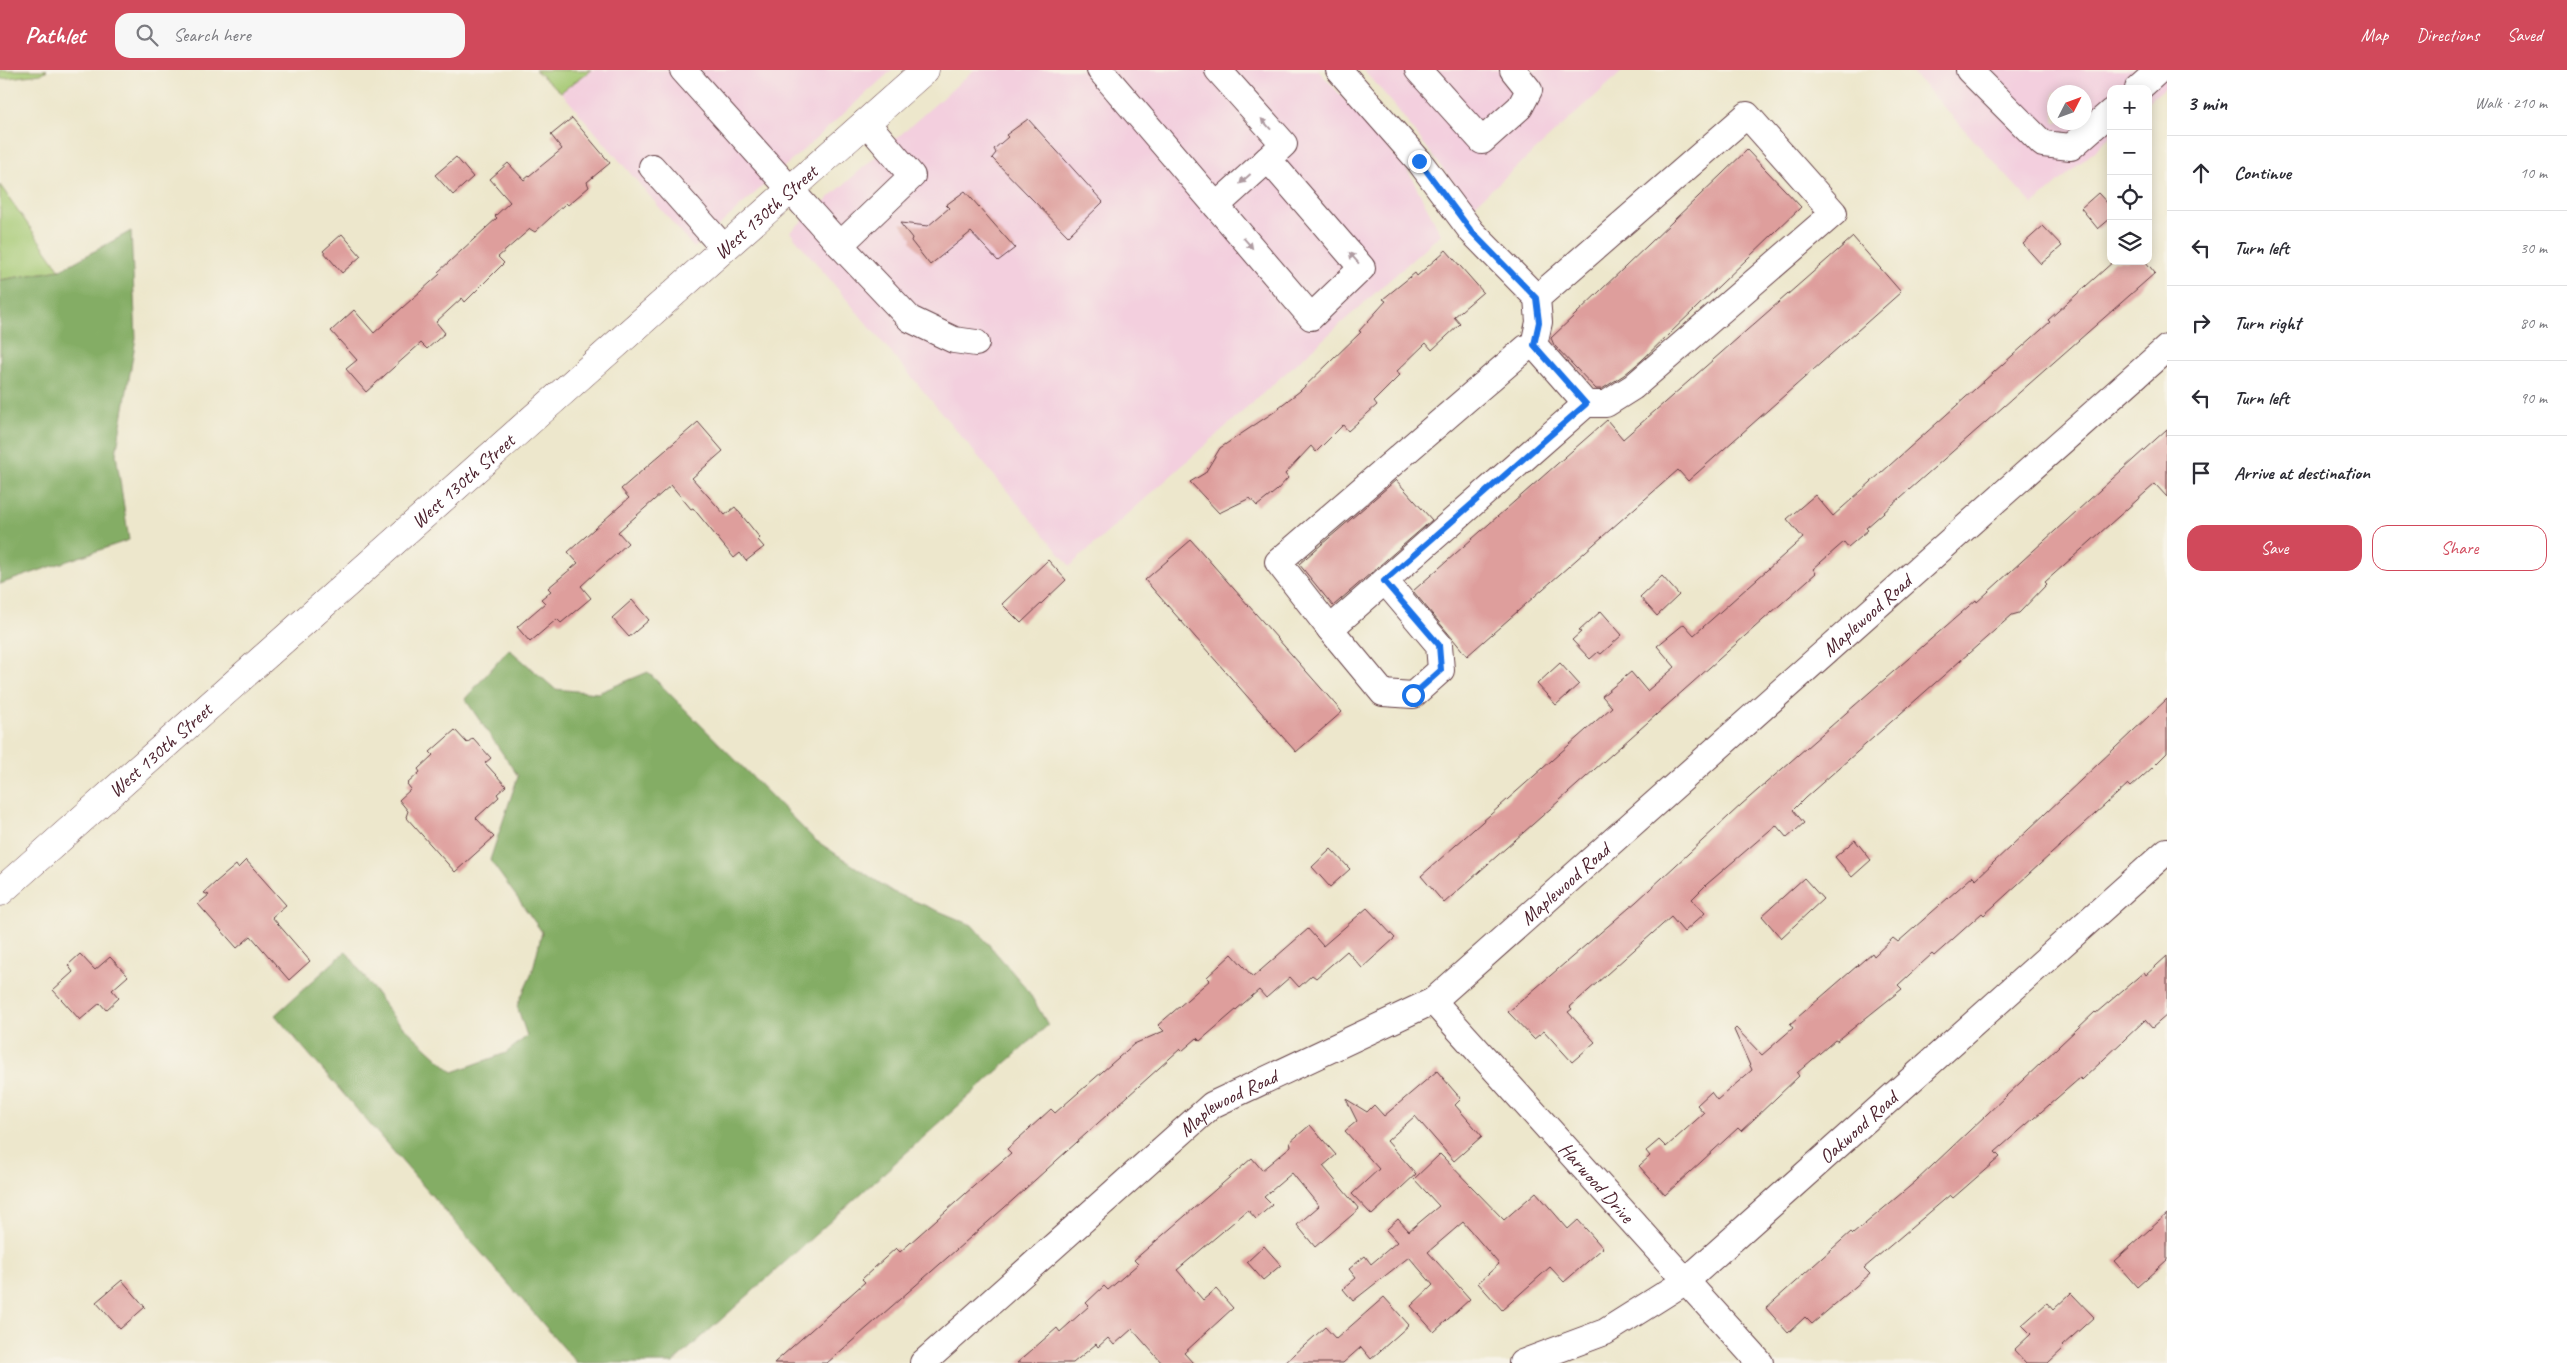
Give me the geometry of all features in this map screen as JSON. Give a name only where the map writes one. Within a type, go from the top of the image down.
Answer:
[{"type":"main road","name":"West 130th Street","points":[[0,892],[925,70]]},
{"type":"street","points":[[683,70],[840,245],[910,319],[954,340],[976,344]]},
{"type":"street","points":[[1100,70],[1311,316],[1362,268],[1268,159]]},
{"type":"street","points":[[1216,206],[1284,144],[1218,70]]},
{"type":"street","points":[[1339,70],[1419,161],[1472,232],[1536,298],[1539,322],[1534,345]]},
{"type":"street","points":[[1418,70],[1482,141],[1520,107],[1529,90],[1513,70]]},
{"type":"street","points":[[1969,70],[2043,144],[2070,147],[2107,115]]},
{"type":"street","points":[[2142,85],[2159,70]]},
{"type":"street","points":[[1330,629],[1586,404],[1606,404],[1634,387],[1834,213],[1748,116],[1536,298]]},
{"type":"street","points":[[840,245],[912,176],[866,122]]},
{"type":"street","points":[[652,167],[724,248]]},
{"type":"street","points":[[1534,345],[1586,404]]},
{"type":"street","points":[[1384,581],[1439,645],[1441,670],[1413,695],[1383,694],[1278,562],[1526,348],[1534,345]]},
{"type":"street","name":"Maplewood Road","points":[[923,1363],[1212,1105],[1433,1001],[2167,348]]},
{"type":"street","name":"Oakwood Road","points":[[1522,1363],[1605,1332],[1686,1281],[2167,851]]},
{"type":"street","name":"Harwood Drive","points":[[1433,1001],[1760,1363]]},
{"type":"shaded area","points":[[591,70],[892,70],[694,248],[561,92]]},
{"type":"shaded area","points":[[974,70],[1318,70],[1407,169],[1441,234],[1070,566],[790,232]]},
{"type":"shaded area","points":[[1364,70],[1624,70],[1472,207],[1395,106]]},
{"type":"shaded area","points":[[1910,70],[2167,70],[2167,86],[2152,99],[2152,85],[2107,85],[2107,140],[2033,205]]},
{"type":"green space","points":[[0,70],[47,70],[41,74],[0,79]]},
{"type":"green space","points":[[535,70],[591,70],[561,92]]},
{"type":"green space","points":[[0,185],[60,270],[0,280]]},
{"type":"green space","points":[[131,231],[136,338],[116,454],[129,540],[0,584],[0,280],[60,270]]},
{"type":"green space","points":[[509,649],[555,689],[598,693],[648,672],[815,840],[893,892],[972,925],[1027,989],[1048,1025],[673,1363],[577,1363],[275,1015],[346,951],[394,1018],[453,1072],[506,1053],[527,1036],[517,1006],[532,973],[542,932],[490,860],[518,776],[465,699]]},
{"type":"building","points":[[572,118],[610,163],[587,182],[589,187],[568,205],[566,203],[535,232],[530,229],[498,257],[504,263],[465,302],[462,298],[436,322],[445,333],[427,349],[421,343],[366,392],[346,369],[357,360],[331,331],[354,310],[374,333],[440,274],[438,272],[497,218],[495,216],[510,202],[490,179],[508,163],[524,180],[562,149],[551,135]]},
{"type":"building","points":[[1028,119],[1103,202],[1068,236],[992,158],[996,153],[994,149],[1008,137],[1006,135]]},
{"type":"building","points":[[1747,150],[1801,207],[1641,361],[1602,389],[1596,389],[1554,345],[1551,338]]},
{"type":"building","points":[[456,157],[473,177],[453,195],[435,175]]},
{"type":"building","points":[[965,191],[1015,248],[998,261],[971,232],[930,265],[911,241],[912,238],[900,223],[928,226],[949,208],[946,205]]},
{"type":"building","points":[[2098,193],[2107,203],[2107,221],[2098,229],[2081,208]]},
{"type":"building","points":[[2043,226],[2062,246],[2041,264],[2023,244]]},
{"type":"building","points":[[342,234],[361,256],[342,273],[323,251]]},
{"type":"building","points":[[1853,237],[1901,292],[1688,481],[1678,470],[1467,656],[1413,591],[1607,420],[1623,439]]},
{"type":"building","points":[[1446,250],[1483,292],[1454,317],[1460,324],[1432,350],[1426,343],[1396,372],[1400,375],[1374,401],[1377,405],[1348,431],[1343,425],[1316,452],[1311,446],[1285,474],[1288,478],[1276,491],[1257,506],[1250,498],[1219,513],[1190,482],[1205,473],[1220,448],[1280,408],[1300,391],[1361,332],[1359,331],[1386,301],[1383,299],[1415,273],[1417,276]]},
{"type":"building","points":[[2110,265],[2148,265],[2155,273],[1866,528],[1868,530],[1848,547],[1844,542],[1813,569],[1816,573],[1444,903],[1421,876],[1612,707],[1602,696],[1631,672],[1647,691],[1675,667],[1657,646],[1684,624],[1694,635],[1803,538],[1787,519],[1815,495],[1833,516],[2050,322],[2048,320]]},
{"type":"building","points":[[698,422],[723,451],[692,478],[725,515],[735,507],[760,538],[758,540],[764,547],[746,561],[740,553],[734,558],[693,508],[691,509],[671,485],[618,532],[628,543],[581,586],[591,598],[561,623],[557,619],[530,642],[517,627],[545,603],[541,599],[551,591],[548,588],[578,563],[568,552],[629,498],[621,489]]},
{"type":"building","points":[[2167,429],[2167,497],[2155,484],[2045,582],[2047,584],[2019,613],[2012,615],[1805,798],[1793,810],[1804,823],[1787,838],[1776,825],[1707,884],[1692,899],[1705,913],[1684,932],[1671,917],[1570,1007],[1572,1009],[1568,1012],[1595,1042],[1572,1062],[1544,1031],[1534,1039],[1508,1012],[1636,902],[1742,804],[1878,685],[1976,600],[1977,602]]},
{"type":"building","points":[[1396,480],[1432,520],[1333,606],[1299,564]]},
{"type":"building","points":[[1191,540],[1342,712],[1296,752],[1145,580]]},
{"type":"building","points":[[1048,560],[1066,580],[1021,623],[1002,604]]},
{"type":"building","points":[[1662,576],[1679,595],[1657,616],[1640,597]]},
{"type":"building","points":[[632,600],[649,620],[629,637],[612,618]]},
{"type":"building","points":[[1601,611],[1622,635],[1601,654],[1598,652],[1590,659],[1572,640]]},
{"type":"building","points":[[1560,663],[1579,684],[1556,705],[1537,684]]},
{"type":"building","points":[[2167,699],[2167,753],[2152,768],[2131,787],[2128,784],[1984,915],[1982,913],[1934,956],[1932,954],[1898,985],[1902,989],[1837,1041],[1835,1040],[1797,1073],[1799,1076],[1754,1119],[1741,1131],[1738,1128],[1665,1195],[1639,1166],[1650,1156],[1646,1151],[1659,1140],[1666,1147],[1704,1113],[1697,1105],[1711,1092],[1717,1100],[1752,1070],[1734,1030],[1736,1028],[1762,1055],[1793,1028],[1790,1024],[1872,953],[1874,956],[1893,938],[1898,942],[1973,876],[1976,879]]},
{"type":"building","points":[[455,730],[467,743],[473,738],[491,758],[485,763],[506,786],[497,794],[499,797],[476,818],[494,837],[455,872],[406,817],[408,811],[399,800],[411,789],[407,784],[420,772],[418,769],[433,755],[430,752]]},
{"type":"building","points":[[1855,840],[1871,860],[1852,877],[1835,857]]},
{"type":"building","points":[[1331,849],[1350,869],[1330,887],[1312,867]]},
{"type":"building","points":[[246,860],[286,905],[272,917],[310,961],[289,980],[251,936],[237,948],[198,904],[209,895],[204,893],[216,882],[236,865],[238,868]]},
{"type":"building","points":[[1804,878],[1823,899],[1781,938],[1762,916]]},
{"type":"building","points":[[1367,908],[1395,938],[1362,968],[1347,951],[1316,978],[1312,975],[1299,987],[1290,977],[1266,998],[1259,990],[1200,1041],[1197,1038],[1182,1051],[1180,1049],[1004,1208],[827,1363],[774,1363],[865,1282],[862,1279],[896,1248],[900,1252],[1011,1153],[1007,1149],[1051,1109],[1055,1113],[1134,1044],[1164,1031],[1158,1025],[1210,980],[1207,977],[1232,954],[1253,977],[1308,929],[1323,946]]},
{"type":"building","points":[[80,954],[95,970],[110,957],[128,976],[112,990],[119,998],[106,1010],[100,1003],[80,1020],[53,990],[73,972],[68,965]]},
{"type":"building","points":[[2167,956],[2167,1015],[2152,1028],[2145,1020],[2082,1080],[2080,1078],[1995,1152],[2000,1157],[1953,1198],[1950,1195],[1864,1268],[1870,1274],[1812,1324],[1805,1317],[1788,1333],[1766,1308],[1851,1232],[1853,1234],[1915,1182],[2095,1012],[2144,972],[2146,975]]},
{"type":"building","points":[[1437,1071],[1461,1099],[1455,1105],[1482,1136],[1454,1161],[1415,1116],[1387,1141],[1416,1174],[1372,1215],[1352,1194],[1379,1169],[1345,1131],[1357,1121],[1346,1099],[1367,1112],[1374,1105],[1384,1116]]},
{"type":"building","points":[[1310,1125],[1336,1155],[1323,1166],[1359,1209],[1315,1247],[1297,1225],[1319,1206],[1292,1173],[1264,1197],[1272,1205],[1256,1219],[1248,1210],[1177,1270],[1203,1300],[1216,1289],[1233,1308],[1184,1353],[1193,1363],[1162,1363],[1132,1329],[1114,1345],[1108,1338],[1098,1347],[1096,1344],[1073,1363],[1017,1363],[1057,1328],[1060,1332],[1089,1306],[1086,1303],[1104,1286],[1108,1290],[1138,1264],[1134,1260],[1252,1158],[1262,1170],[1291,1146],[1290,1142]]},
{"type":"building","points":[[1440,1154],[1504,1220],[1536,1192],[1568,1229],[1578,1220],[1603,1248],[1564,1282],[1550,1267],[1502,1310],[1478,1283],[1499,1264],[1463,1222],[1428,1252],[1470,1299],[1434,1332],[1411,1306],[1433,1285],[1409,1257],[1353,1301],[1343,1289],[1356,1278],[1349,1269],[1365,1256],[1371,1264],[1397,1242],[1386,1230],[1398,1219],[1409,1231],[1439,1206],[1414,1179]]},
{"type":"building","points":[[2167,1214],[2167,1260],[2137,1287],[2114,1261]]},
{"type":"building","points":[[1264,1246],[1281,1265],[1263,1280],[1247,1262]]},
{"type":"building","points":[[122,1280],[145,1307],[120,1329],[96,1302]]},
{"type":"building","points":[[2071,1293],[2094,1317],[2062,1346],[2064,1348],[2048,1363],[2026,1363],[2014,1350],[2031,1334],[2022,1325],[2047,1303],[2053,1310]]},
{"type":"building","points":[[1384,1297],[1409,1325],[1371,1359],[1361,1347],[1343,1363],[1285,1363],[1325,1327],[1336,1339]]},
{"type":"route","points":[[1413,695],[1441,670],[1439,645],[1384,581],[1586,404],[1534,345],[1539,322],[1536,298],[1472,232],[1419,161]]}]
